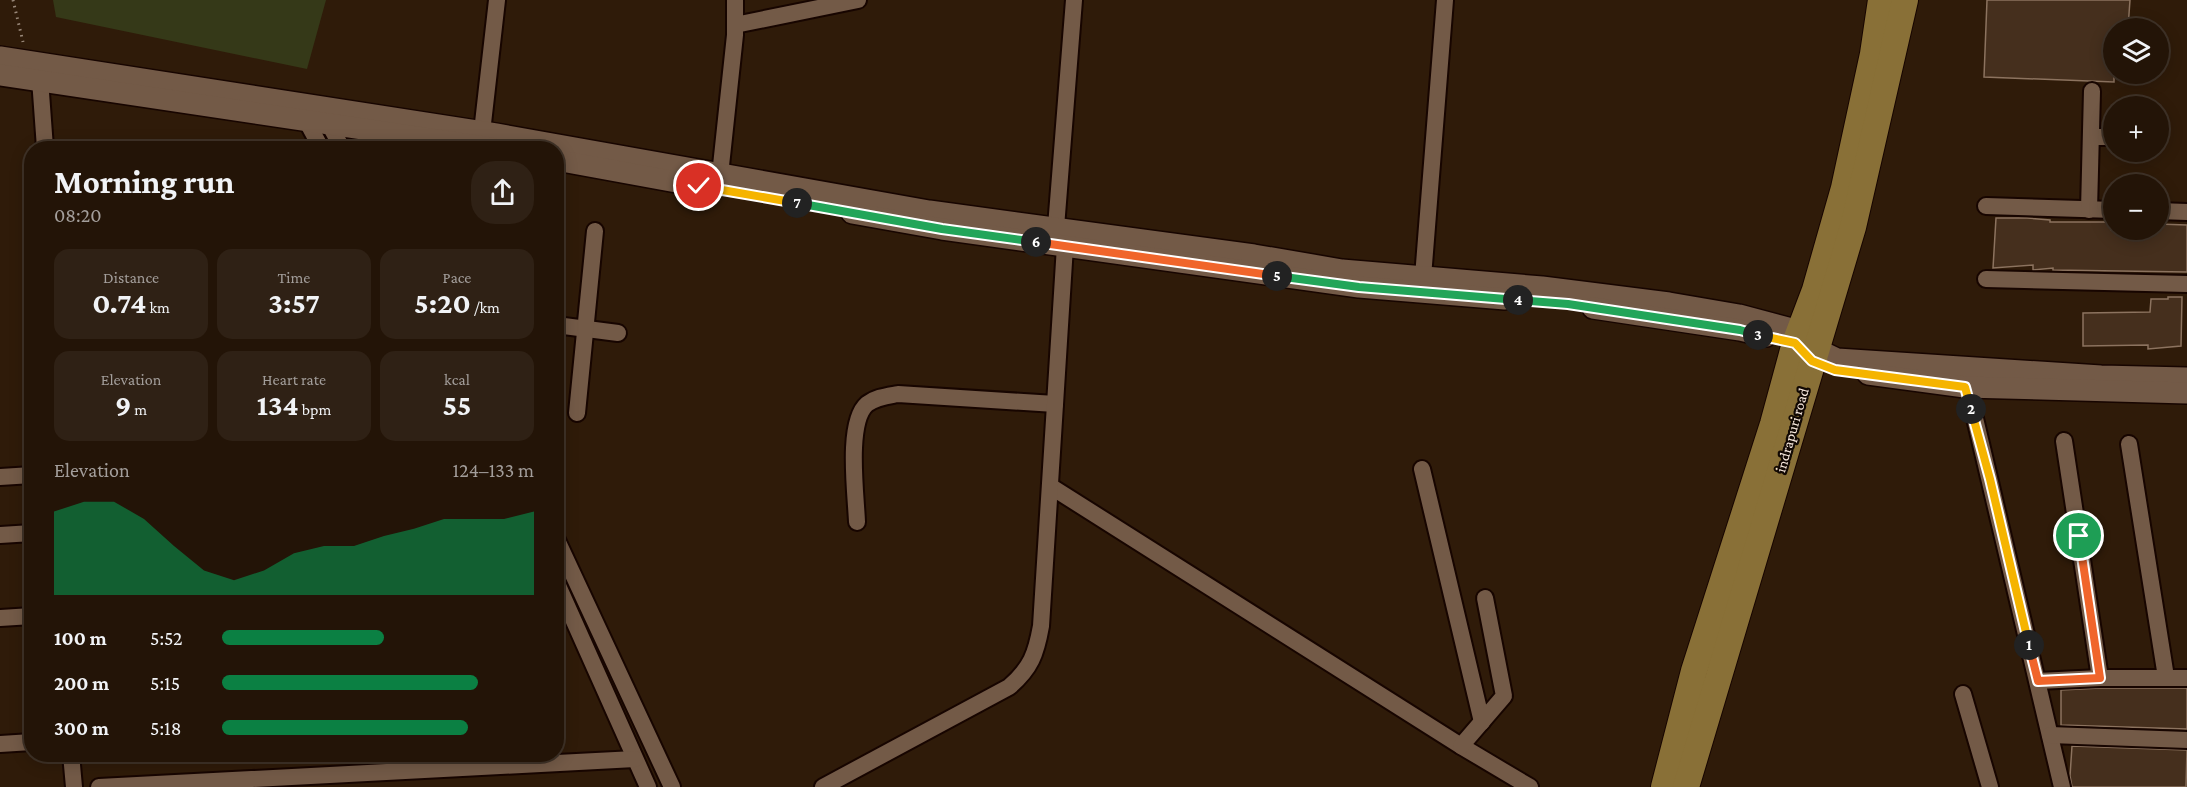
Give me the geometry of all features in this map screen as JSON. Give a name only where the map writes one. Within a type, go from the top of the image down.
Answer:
[{"type":"main road","points":[[1806,346],[1815,290],[1844,188],[1873,54],[1881,0]]},
{"type":"main road","name":"indrapuri road","points":[[1664,787],[1694,672],[1773,424],[1854,226],[1905,0]]},
{"type":"main road","name":"indrapuri road","points":[[1686,787],[1806,346]]},
{"type":"street","points":[[493,141],[497,0]]},
{"type":"street","points":[[720,175],[735,25],[735,0]]},
{"type":"street","points":[[735,25],[858,0]]},
{"type":"street","points":[[823,787],[1009,687],[1023,675],[1033,660],[1041,626],[1050,486],[1060,237],[1074,0]]},
{"type":"street","points":[[1423,277],[1445,0]]},
{"type":"street","points":[[0,57],[493,141]]},
{"type":"street","points":[[0,75],[40,79],[329,124],[493,141]]},
{"type":"street","points":[[40,79],[44,141]]},
{"type":"street","points":[[2089,210],[2092,90]]},
{"type":"street","points":[[306,120],[317,141]]},
{"type":"street","points":[[329,124],[338,141]]},
{"type":"street","points":[[2092,137],[2103,137]]},
{"type":"street","points":[[564,152],[720,175],[842,204]]},
{"type":"street","points":[[564,161],[842,204],[928,211],[1060,237],[1359,287],[1568,304],[1740,330],[1806,346]]},
{"type":"street","points":[[1986,207],[2103,210]]},
{"type":"street","points":[[2169,211],[2187,212]]},
{"type":"street","points":[[577,413],[595,231]]},
{"type":"street","points":[[1060,237],[1254,255],[1342,270],[1542,287],[1669,303],[1739,315],[1837,359],[1965,377],[2187,393]]},
{"type":"street","points":[[1986,279],[2187,284]]},
{"type":"street","points":[[564,326],[618,333]]},
{"type":"street","points":[[1965,377],[2187,378]]},
{"type":"street","points":[[1965,377],[2062,787]]},
{"type":"street","points":[[857,522],[854,436],[857,419],[867,405],[881,396],[898,394],[1055,404]]},
{"type":"street","points":[[2064,441],[2100,678]]},
{"type":"street","points":[[2129,444],[2166,677]]},
{"type":"street","points":[[1422,469],[1482,722]]},
{"type":"street","points":[[0,477],[24,476]]},
{"type":"street","points":[[1050,486],[1461,746],[1530,787]]},
{"type":"street","points":[[0,535],[24,534]]},
{"type":"street","points":[[564,555],[672,787]]},
{"type":"street","points":[[564,598],[648,787]]},
{"type":"street","points":[[1461,746],[1504,696],[1485,598]]},
{"type":"street","points":[[0,618],[24,616]]},
{"type":"street","points":[[2038,681],[2187,678]]},
{"type":"street","points":[[1963,694],[1990,787]]},
{"type":"street","points":[[2050,735],[2187,740]]},
{"type":"street","points":[[0,744],[24,742]]},
{"type":"street","points":[[99,787],[636,759]]},
{"type":"street","points":[[72,762],[74,787]]},
{"type":"path","points":[[13,0],[28,61]]},
{"type":"green space","points":[[53,0],[326,0],[307,69],[56,17]]},
{"type":"building","points":[[1987,0],[2130,0],[2129,18],[2103,18],[2103,82],[1984,77]]},
{"type":"building","points":[[1996,218],[2027,218],[2050,220],[2050,222],[2103,222],[2103,240],[2169,240],[2169,224],[2187,225],[2187,272],[2053,270],[2053,268],[2033,270],[2033,265],[1993,268]]},
{"type":"building","points":[[2168,297],[2182,297],[2181,346],[2148,349],[2148,345],[2083,346],[2083,313],[2150,312],[2151,299],[2168,299]]},
{"type":"building","points":[[2187,688],[2187,729],[2061,725],[2061,690]]},
{"type":"building","points":[[2072,746],[2187,750],[2186,787],[2072,787],[2070,776]]},
{"type":"route","points":[[699,186],[942,229],[1344,285],[1552,302],[1740,330],[1795,343],[1812,361],[1835,370],[1965,387],[1990,479],[2038,681],[2100,678],[2079,536]]}]
